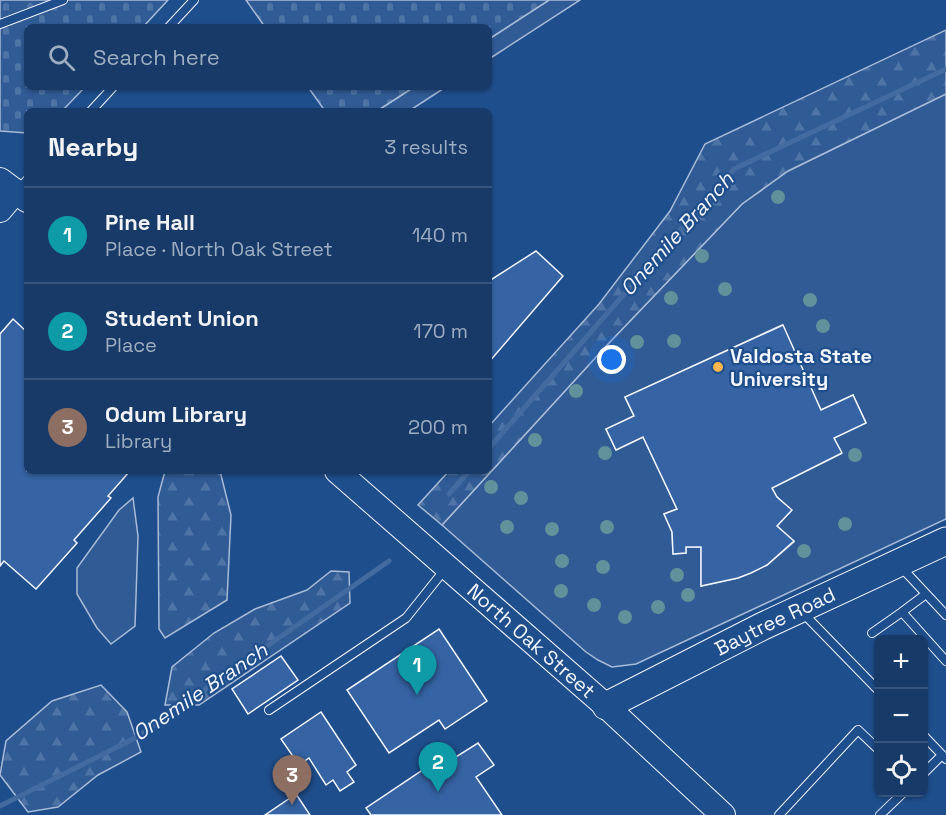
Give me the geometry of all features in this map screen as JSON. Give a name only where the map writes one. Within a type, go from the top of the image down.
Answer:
[{"type":"main road","points":[[0,210],[18,188]]},
{"type":"main road","name":"North Oak Street","points":[[340,474],[606,706],[723,815]]},
{"type":"main road","name":"Baytree Road","points":[[606,706],[763,626],[946,541]]},
{"type":"lane","points":[[0,24],[63,0]]},
{"type":"lane","points":[[172,24],[195,0]]},
{"type":"lane","points":[[94,108],[110,90]]},
{"type":"lane","points":[[897,564],[946,615]]},
{"type":"lane","points":[[269,710],[406,618],[447,567]]},
{"type":"lane","points":[[872,633],[926,594]]},
{"type":"lane","points":[[800,609],[878,689]]},
{"type":"lane","points":[[902,612],[946,661]]},
{"type":"lane","points":[[779,815],[858,730],[874,744]]},
{"type":"lane","points":[[928,740],[944,757],[928,770]]},
{"type":"lane","points":[[880,815],[899,797]]},
{"type":"green space","points":[[0,0],[168,0],[146,24],[24,24],[24,90],[82,90],[65,108],[24,108],[24,133],[0,131]]},
{"type":"green space","points":[[246,0],[549,0],[492,37],[492,24],[263,24]]},
{"type":"green space","points":[[549,0],[580,0],[492,57],[492,37]]},
{"type":"green space","points":[[946,30],[946,94],[788,171],[742,204],[608,344],[492,470],[492,423],[599,304],[670,211],[705,144]]},
{"type":"green space","points":[[310,90],[409,90],[382,108],[323,108]]},
{"type":"green space","points":[[409,90],[441,90],[414,108],[382,108]]},
{"type":"green space","points":[[946,94],[946,519],[636,664],[612,667],[586,652],[442,525],[489,474],[492,474],[492,470],[608,344],[742,204],[788,171]],"holes":[[[782,325],[821,410],[853,395],[866,423],[834,438],[841,454],[772,488],[777,497],[791,510],[777,526],[794,542],[767,565],[738,578],[701,586],[701,547],[686,547],[686,553],[673,554],[672,532],[664,514],[677,509],[643,437],[616,450],[606,429],[634,416],[625,397]]]},
{"type":"green space","points":[[164,474],[221,474],[231,515],[227,600],[165,638],[159,629],[158,497]]},
{"type":"green space","points":[[446,474],[489,474],[442,525],[418,505]]},
{"type":"green space","points":[[133,498],[138,536],[135,626],[111,644],[97,628],[77,594],[77,568],[119,510]]},
{"type":"green space","points":[[331,571],[349,572],[350,603],[199,705],[165,705],[172,667],[214,633],[255,609],[307,590]]},
{"type":"green space","points":[[101,685],[127,712],[141,752],[98,775],[58,807],[28,812],[0,775],[6,741],[52,701]]},
{"type":"building","points":[[536,251],[563,276],[492,359],[492,279]]},
{"type":"building","points":[[13,319],[24,329],[24,474],[127,474],[108,496],[111,498],[74,540],[77,543],[36,589],[4,561],[0,566],[0,334]]},
{"type":"building","points":[[783,325],[821,410],[853,395],[866,423],[834,438],[842,453],[772,488],[777,497],[792,510],[777,526],[794,541],[767,565],[751,573],[701,586],[701,547],[686,547],[686,553],[673,554],[672,532],[664,514],[677,509],[643,437],[616,450],[606,429],[634,416],[625,397]]},
{"type":"building","points":[[439,629],[487,701],[445,729],[439,720],[389,753],[347,690]]},
{"type":"building","points":[[281,656],[298,680],[248,714],[232,689]]},
{"type":"building","points":[[321,712],[356,765],[347,772],[354,782],[340,791],[333,780],[326,785],[309,758],[299,765],[281,739]]},
{"type":"building","points":[[478,743],[494,765],[476,777],[502,815],[371,815],[366,808],[436,761],[440,767]]},
{"type":"building","points":[[296,794],[310,815],[265,815]]},
{"type":"waterway","name":"Onemile Branch","points":[[492,445],[734,169],[946,69]]},
{"type":"waterway","name":"Onemile Branch","points":[[449,494],[466,474]]},
{"type":"waterway","name":"Onemile Branch","points":[[0,806],[137,737],[389,561]]},
{"type":"place","name":"Valdosta State University","points":[[718,367]]},
{"type":"place","name":"Pine Hall","points":[[417,695]]},
{"type":"place","name":"Student Union","points":[[438,792]]},
{"type":"place","name":"Odum Library","points":[[292,805]]}]
